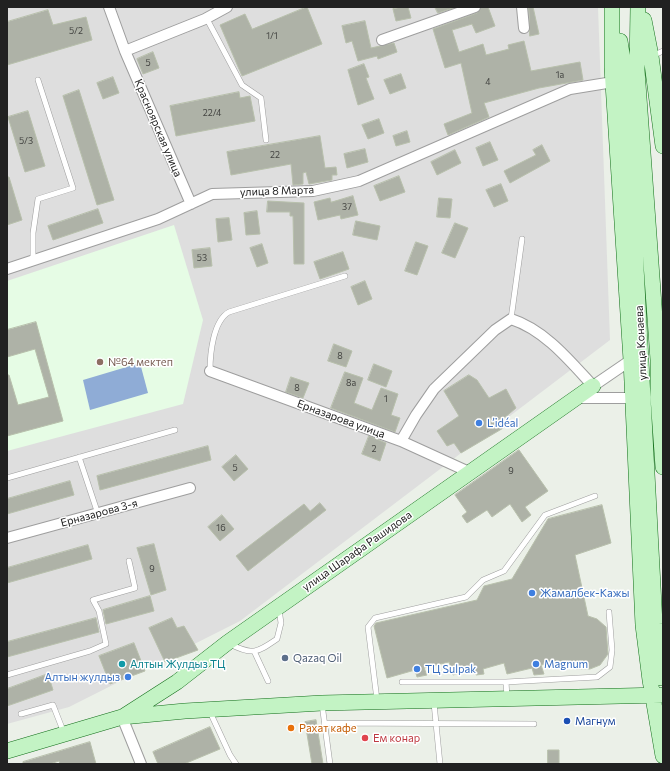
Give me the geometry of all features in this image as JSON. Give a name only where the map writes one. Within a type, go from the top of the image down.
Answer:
[{"type":"main road","points":[[612,7],[613,82],[631,360],[649,397],[643,625],[658,695],[663,756]]},
{"type":"main road","name":"улица Конаева","points":[[615,7],[624,74],[649,397],[654,616],[661,678]]},
{"type":"main road","name":"улица Конаева","points":[[638,7],[637,70],[658,360],[649,397],[663,467]]},
{"type":"main road","points":[[641,7],[657,54],[663,146]]},
{"type":"main road","name":"улица Шарафа Рашидова","points":[[122,717],[177,682],[278,606],[593,386]]},
{"type":"main road","name":"улица Шарафа Рашидова","points":[[8,748],[65,734],[122,717],[209,709],[322,703],[377,703],[434,700],[658,695]]},
{"type":"street","name":"Красноярская улица","points":[[109,7],[125,51],[191,204]]},
{"type":"street","points":[[125,51],[205,19],[227,7]]},
{"type":"street","points":[[382,40],[475,7]]},
{"type":"street","points":[[522,7],[524,28]]},
{"type":"street","name":"улица 8 Марта","points":[[7,270],[158,219],[212,194],[313,191],[359,181],[570,89],[613,82]]},
{"type":"street","points":[[401,441],[416,415],[434,389],[495,330],[511,319],[524,324],[561,351],[593,386],[631,360]]},
{"type":"street","name":"Ерназарова улица","points":[[210,371],[401,441],[469,472]]},
{"type":"street","points":[[577,398],[649,397]]},
{"type":"street","name":"Ерназарова 3-я","points":[[7,538],[190,488]]},
{"type":"street","points":[[122,717],[141,764]]},
{"type":"lane","points":[[205,19],[208,21],[242,86],[261,98],[266,140]]},
{"type":"lane","points":[[33,260],[33,233],[38,199],[73,188],[38,80]]},
{"type":"lane","points":[[511,319],[522,240]]},
{"type":"lane","points":[[210,371],[210,355],[218,322],[222,316],[228,312],[345,276]]},
{"type":"lane","points":[[7,478],[175,430]]},
{"type":"lane","points":[[80,457],[98,514]]},
{"type":"lane","points":[[377,703],[368,627],[375,618],[466,597],[483,580],[504,571],[545,515],[595,496]]},
{"type":"lane","points":[[7,675],[90,651],[106,644],[99,611],[93,600],[135,588],[129,561]]},
{"type":"lane","points":[[227,643],[242,650],[259,651],[278,639],[281,623],[278,606]]},
{"type":"lane","points":[[402,682],[506,682],[597,677],[610,667],[612,650],[609,612]]},
{"type":"lane","points":[[254,651],[268,680]]},
{"type":"lane","points":[[506,682],[507,698]]},
{"type":"lane","points":[[434,700],[435,724],[440,764]]},
{"type":"lane","points":[[322,703],[330,764]]},
{"type":"lane","points":[[21,714],[53,705],[65,734]]},
{"type":"lane","points":[[209,709],[230,756],[236,764]]},
{"type":"lane","points":[[324,723],[534,724]]},
{"type":"shaded area","points":[[7,7],[598,7],[610,340],[240,621],[69,707],[7,724]]},
{"type":"shaded area","name":"№64 мектеп","points":[[174,225],[203,320],[183,404],[7,451],[7,281]]},
{"type":"shaded area","points":[[140,363],[148,393],[90,410],[83,380]]},
{"type":"building","points":[[307,7],[322,44],[242,76],[220,25],[245,14],[252,29]]},
{"type":"building","points":[[408,7],[411,18],[396,21],[393,9]]},
{"type":"building","points":[[435,7],[456,7],[438,13]]},
{"type":"building","points":[[481,7],[488,7],[495,26],[476,33],[472,24],[452,30],[459,52],[483,44],[486,55],[509,49],[508,45],[524,41],[531,71],[580,62],[583,80],[539,88],[484,103],[489,117],[448,135],[444,124],[472,113],[461,63],[445,68],[433,29],[477,13]]},
{"type":"building","points":[[529,7],[533,7],[539,34],[530,36]]},
{"type":"building","points":[[48,10],[53,25],[86,17],[92,40],[7,65],[7,22]]},
{"type":"building","points":[[365,21],[371,48],[394,43],[397,52],[378,59],[377,56],[358,61],[352,41],[346,43],[342,26]]},
{"type":"building","points":[[153,52],[159,68],[143,74],[137,59]]},
{"type":"building","points":[[364,64],[369,77],[366,78],[374,99],[358,105],[348,70]]},
{"type":"building","points":[[401,74],[406,88],[390,94],[384,80]]},
{"type":"building","points":[[113,77],[119,93],[103,99],[97,83]]},
{"type":"building","points":[[79,90],[114,200],[97,205],[63,96]]},
{"type":"building","points":[[239,92],[240,98],[250,96],[255,121],[176,136],[170,106]]},
{"type":"building","points":[[28,111],[45,166],[25,172],[8,117]]},
{"type":"building","points":[[379,119],[384,133],[368,139],[362,125]]},
{"type":"building","points":[[407,131],[410,142],[396,146],[393,136]]},
{"type":"building","points":[[320,136],[325,168],[336,167],[337,175],[332,175],[332,180],[309,184],[306,172],[303,173],[303,184],[293,185],[291,164],[231,175],[227,152]]},
{"type":"building","points":[[490,142],[498,160],[483,166],[476,148]]},
{"type":"building","points":[[542,145],[550,161],[510,183],[504,171],[536,155],[533,150]]},
{"type":"building","points":[[365,149],[368,162],[347,168],[344,154]]},
{"type":"building","points":[[455,150],[461,163],[437,175],[431,162]]},
{"type":"building","points":[[399,176],[405,192],[380,201],[374,186]]},
{"type":"building","points":[[7,177],[9,177],[22,220],[7,225]]},
{"type":"building","points":[[501,184],[508,201],[494,207],[486,190]]},
{"type":"building","points":[[353,196],[358,215],[341,219],[340,215],[318,220],[314,202],[330,198],[331,202]]},
{"type":"building","points":[[439,198],[452,199],[450,218],[437,217]]},
{"type":"building","points":[[268,201],[304,203],[304,264],[294,264],[293,216],[290,216],[290,212],[267,212]]},
{"type":"building","points":[[98,209],[103,223],[53,240],[48,226]]},
{"type":"building","points":[[257,211],[260,234],[246,235],[244,213]]},
{"type":"building","points":[[229,218],[232,240],[218,242],[216,219]]},
{"type":"building","points":[[356,221],[380,226],[377,240],[353,235]]},
{"type":"building","points":[[455,223],[468,228],[455,258],[442,253]]},
{"type":"building","points":[[416,242],[428,246],[417,275],[405,271]]},
{"type":"building","points":[[262,244],[268,263],[257,267],[250,248]]},
{"type":"building","points":[[210,248],[212,266],[194,268],[192,250]]},
{"type":"building","points":[[343,252],[349,269],[320,279],[314,262]]},
{"type":"building","points":[[365,281],[372,299],[358,305],[351,287]]},
{"type":"building","points":[[36,322],[63,421],[7,436],[7,375],[9,375],[18,405],[49,397],[35,349],[7,357],[7,330]]},
{"type":"building","points":[[334,344],[352,351],[346,367],[328,361]]},
{"type":"building","points":[[374,364],[392,371],[386,387],[368,380]]},
{"type":"building","points":[[345,372],[363,378],[354,403],[372,410],[381,388],[398,394],[391,415],[400,418],[395,432],[331,408]]},
{"type":"building","points":[[469,375],[477,380],[489,398],[506,389],[516,408],[503,419],[505,427],[461,453],[454,443],[447,446],[437,431],[459,416],[444,391]]},
{"type":"building","points":[[291,377],[309,383],[303,398],[286,392]]},
{"type":"building","points":[[369,436],[386,443],[380,461],[362,454]]},
{"type":"building","points":[[208,446],[211,460],[100,490],[97,476]]},
{"type":"building","points":[[519,450],[548,491],[525,507],[531,515],[522,522],[510,504],[492,517],[487,510],[467,523],[462,516],[467,512],[455,495]]},
{"type":"building","points":[[236,455],[248,469],[234,481],[222,467]]},
{"type":"building","points":[[70,481],[74,495],[7,514],[7,499]]},
{"type":"building","points":[[320,503],[326,510],[248,571],[236,556],[304,504],[310,511]]},
{"type":"building","name":"Жамалбек-Кажы","points":[[602,505],[611,543],[575,555],[588,616],[597,619],[606,627],[608,654],[600,665],[590,669],[577,669],[562,661],[541,665],[544,674],[534,675],[532,668],[507,674],[504,663],[483,669],[484,674],[476,675],[474,669],[453,675],[449,662],[424,668],[427,675],[417,677],[415,670],[387,678],[374,626],[376,623],[477,600],[484,586],[512,579],[548,519]]},
{"type":"building","points":[[222,515],[234,529],[220,541],[208,527]]},
{"type":"building","points":[[154,544],[166,590],[151,595],[137,548]]},
{"type":"building","points":[[88,545],[92,559],[7,583],[7,568]]},
{"type":"building","points":[[150,596],[154,611],[106,624],[103,610]]},
{"type":"building","points":[[96,618],[99,632],[7,657],[7,642]]},
{"type":"building","points":[[172,618],[177,628],[184,626],[198,650],[165,662],[149,628]]},
{"type":"building","name":"Алтын Жулдыз ТЦ","points":[[134,643],[145,671],[110,684],[99,656]]},
{"type":"building","points":[[48,674],[53,690],[7,706],[7,689]]},
{"type":"building","points":[[316,720],[323,764],[312,764],[305,722]]},
{"type":"building","points":[[210,727],[220,749],[184,764],[158,764],[153,752]]},
{"type":"building","points":[[90,742],[96,764],[60,764],[59,761],[50,764],[23,764],[23,762]]},
{"type":"building","points":[[548,750],[559,750],[559,764],[548,764]]},
{"type":"place","name":"№64 мектеп","points":[[100,362]]},
{"type":"place","name":"L’idéal","points":[[479,423]]},
{"type":"place","name":"Жамалбек-Кажы","points":[[532,593]]},
{"type":"place","name":"Qazaq Oil","points":[[285,658]]},
{"type":"place","name":"Алтын Жулдыз ТЦ","points":[[122,664]]},
{"type":"place","name":"Magnum","points":[[536,664]]},
{"type":"place","name":"ТЦ Sulpak","points":[[417,669]]},
{"type":"place","name":"Алтын жулдыз","points":[[128,677]]},
{"type":"place","name":"Магнум","points":[[567,721]]},
{"type":"place","name":"Рахат кафе","points":[[291,728]]},
{"type":"place","name":"Ем конар","points":[[365,738]]}]
